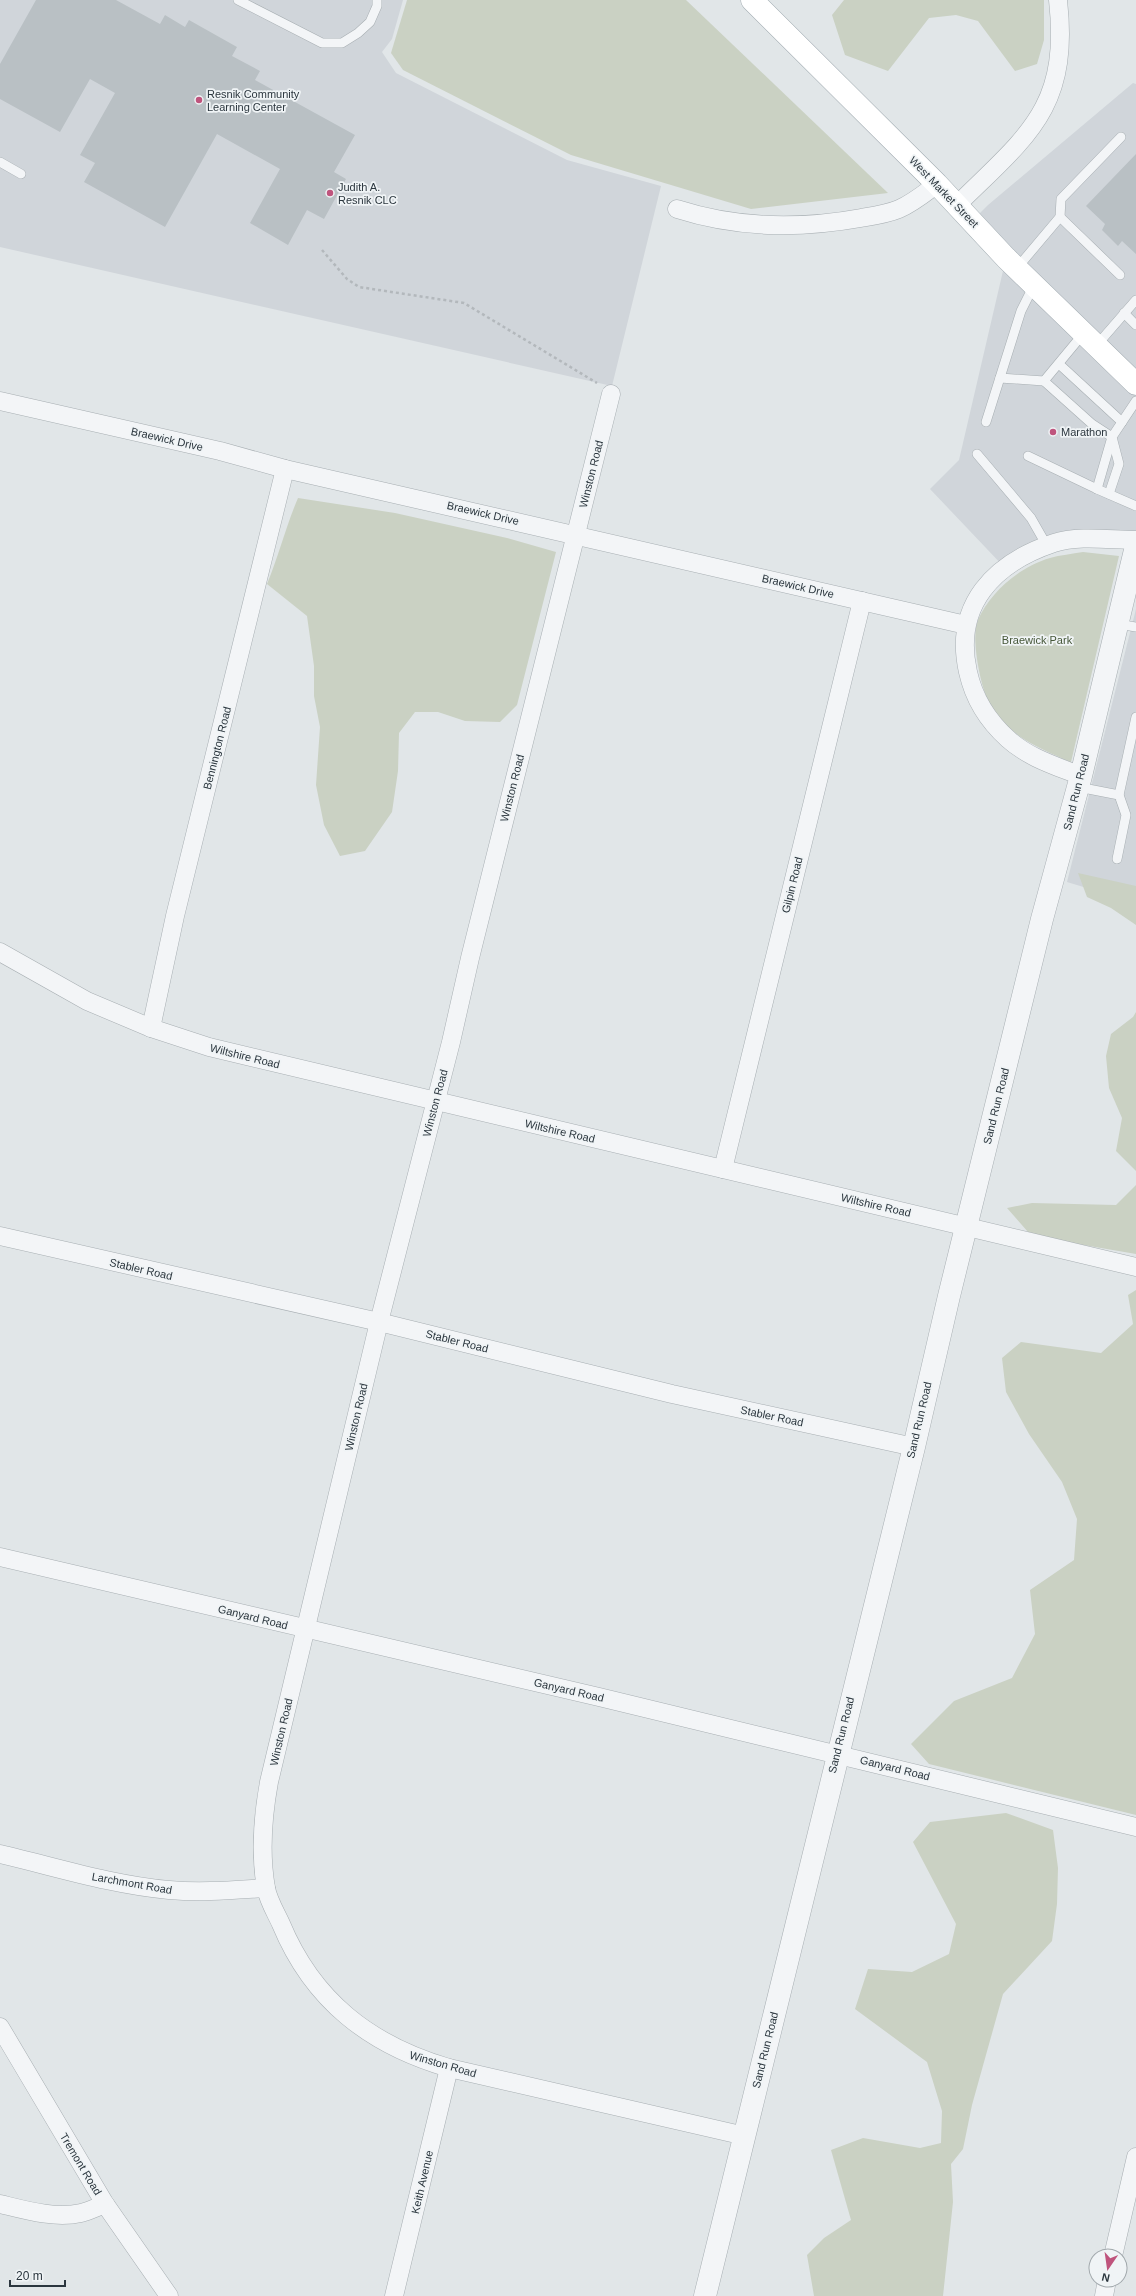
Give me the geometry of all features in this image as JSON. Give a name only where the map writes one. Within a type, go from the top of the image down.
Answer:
[{"type":"main road","name":"West Market Street","points":[[752,0],[937,184],[1017,268],[1089,340],[1136,384]]},
{"type":"street","points":[[957,205],[1007,156],[1030,130],[1050,99],[1055,85],[1060,57],[1061,27],[1058,0]]},
{"type":"street","points":[[677,209],[713,217],[763,224],[792,225],[837,222],[898,209],[917,199],[937,184]]},
{"type":"street","name":"Winston Road","points":[[611,394],[379,1322],[305,1630],[264,1810],[266,1888],[292,1950],[321,1992],[345,2015],[384,2041],[418,2058],[449,2068],[745,2136]]},
{"type":"street","name":"Braewick Drive","points":[[0,401],[220,451],[285,469],[575,534],[966,625]]},
{"type":"street","name":"Bennington Road","points":[[151,1028],[176,916],[285,469]]},
{"type":"street","points":[[1080,781],[1021,749],[996,727],[985,713],[976,696],[966,662],[966,625],[979,596],[990,581],[1023,555],[1047,546],[1071,540],[1136,540]]},
{"type":"street","name":"Sand Run Road","points":[[705,2296],[1042,919],[1080,781],[1126,626],[1136,546]]},
{"type":"street","name":"Gilpin Road","points":[[723,1169],[862,601]]},
{"type":"street","name":"Wiltshire Road","points":[[0,952],[87,1001],[151,1028],[237,1055],[1136,1267]]},
{"type":"street","name":"Stabler Road","points":[[0,1236],[379,1322],[672,1394],[914,1446]]},
{"type":"street","name":"Ganyard Road","points":[[0,1557],[837,1754],[1136,1827]]},
{"type":"street","name":"Larchmont Road","points":[[0,1854],[111,1880],[168,1890],[197,1892],[266,1888]]},
{"type":"street","name":"Tremont Road","points":[[0,2027],[105,2204],[169,2296]]},
{"type":"street","name":"Keith Avenue","points":[[394,2296],[449,2068]]},
{"type":"street","points":[[1115,2248],[1136,2157]]},
{"type":"street","points":[[0,2204],[26,2210],[65,2215],[82,2213],[105,2204]]},
{"type":"lane","points":[[238,0],[322,43],[342,43],[358,33],[370,22],[377,6],[377,0]]},
{"type":"lane","points":[[1017,268],[1060,217],[1061,199],[1121,137]]},
{"type":"lane","points":[[0,162],[22,174]]},
{"type":"lane","points":[[1060,217],[1120,275]]},
{"type":"lane","points":[[986,422],[1021,311],[1034,285]]},
{"type":"lane","points":[[1044,381],[1059,364],[1065,354],[1132,317],[1136,300]]},
{"type":"lane","points":[[1059,364],[1122,422]]},
{"type":"lane","points":[[1000,378],[1044,381],[1092,424],[1112,437],[1119,464],[1109,494]]},
{"type":"lane","points":[[1097,489],[1112,437],[1136,401]]},
{"type":"lane","points":[[977,454],[1031,518],[1047,546]]},
{"type":"lane","points":[[1028,456],[1136,506]]},
{"type":"lane","points":[[1118,859],[1126,815],[1119,795],[1136,717]]},
{"type":"lane","points":[[1080,781],[1119,795]]},
{"type":"path","points":[[322,250],[347,279],[359,287],[464,303],[593,379],[611,394]]},
{"type":"shaded area","name":"Judith A. Resnik CLC","points":[[0,0],[403,0],[392,39],[382,52],[396,73],[567,160],[661,186],[612,386],[0,247]]},
{"type":"shaded area","points":[[1133,83],[1136,84],[1136,540],[1071,540],[1005,568],[930,489],[959,460],[1006,258],[972,221],[988,205]]},
{"type":"shaded area","points":[[1136,609],[1136,903],[1067,882]]},
{"type":"green space","points":[[407,0],[686,0],[888,193],[751,209],[571,155],[403,70],[391,53]]},
{"type":"green space","points":[[844,0],[1044,0],[1044,40],[1037,64],[1015,71],[978,21],[956,15],[929,18],[888,71],[845,55],[832,15]]},
{"type":"green space","points":[[298,498],[395,513],[507,538],[556,552],[517,705],[500,722],[465,721],[438,712],[415,712],[399,733],[398,771],[392,812],[365,851],[340,856],[324,825],[316,785],[320,727],[314,696],[314,666],[307,616],[267,584]]},
{"type":"green space","name":"Braewick Park","points":[[1083,552],[1119,556],[1071,762],[1031,744],[1013,731],[997,716],[984,692],[978,665],[975,636],[976,625],[983,610],[998,590],[1018,574],[1028,567],[1050,558]]},
{"type":"green space","points":[[1078,873],[1136,886],[1136,925],[1111,908],[1087,897]]},
{"type":"green space","points":[[1136,1012],[1136,1171],[1116,1151],[1122,1118],[1109,1088],[1106,1056],[1111,1034],[1133,1017]]},
{"type":"green space","points":[[1136,1185],[1136,1254],[1066,1242],[1028,1232],[1007,1208],[1032,1203],[1116,1205]]},
{"type":"green space","points":[[1136,1290],[1136,1815],[929,1764],[911,1744],[954,1701],[1012,1678],[1035,1634],[1030,1590],[1074,1560],[1077,1519],[1062,1482],[1029,1434],[1006,1392],[1002,1358],[1021,1342],[1101,1353],[1133,1324],[1128,1295]]},
{"type":"green space","points":[[1006,1813],[1053,1830],[1058,1868],[1057,1904],[1052,1941],[1003,1994],[972,2105],[963,2149],[951,2164],[953,2202],[943,2296],[814,2296],[807,2255],[824,2238],[851,2220],[831,2150],[863,2138],[920,2148],[941,2143],[942,2111],[927,2062],[855,2009],[868,1969],[912,1972],[949,1954],[956,1924],[913,1842],[930,1822]]},
{"type":"building","points":[[36,0],[116,0],[160,24],[165,15],[185,27],[189,20],[237,47],[232,56],[260,71],[255,80],[355,135],[334,172],[346,179],[324,219],[307,210],[288,245],[250,223],[280,169],[217,134],[165,227],[84,182],[95,163],[80,155],[115,93],[90,79],[60,132],[0,99],[0,64]]},
{"type":"building","points":[[1136,154],[1136,254],[1122,241],[1118,246],[1102,230],[1105,224],[1086,206]]},
{"type":"place","name":"Resnik Community Learning Center","points":[[199,100]]},
{"type":"place","name":"Judith A. Resnik CLC","points":[[330,193]]},
{"type":"place","name":"Marathon","points":[[1053,432]]}]
